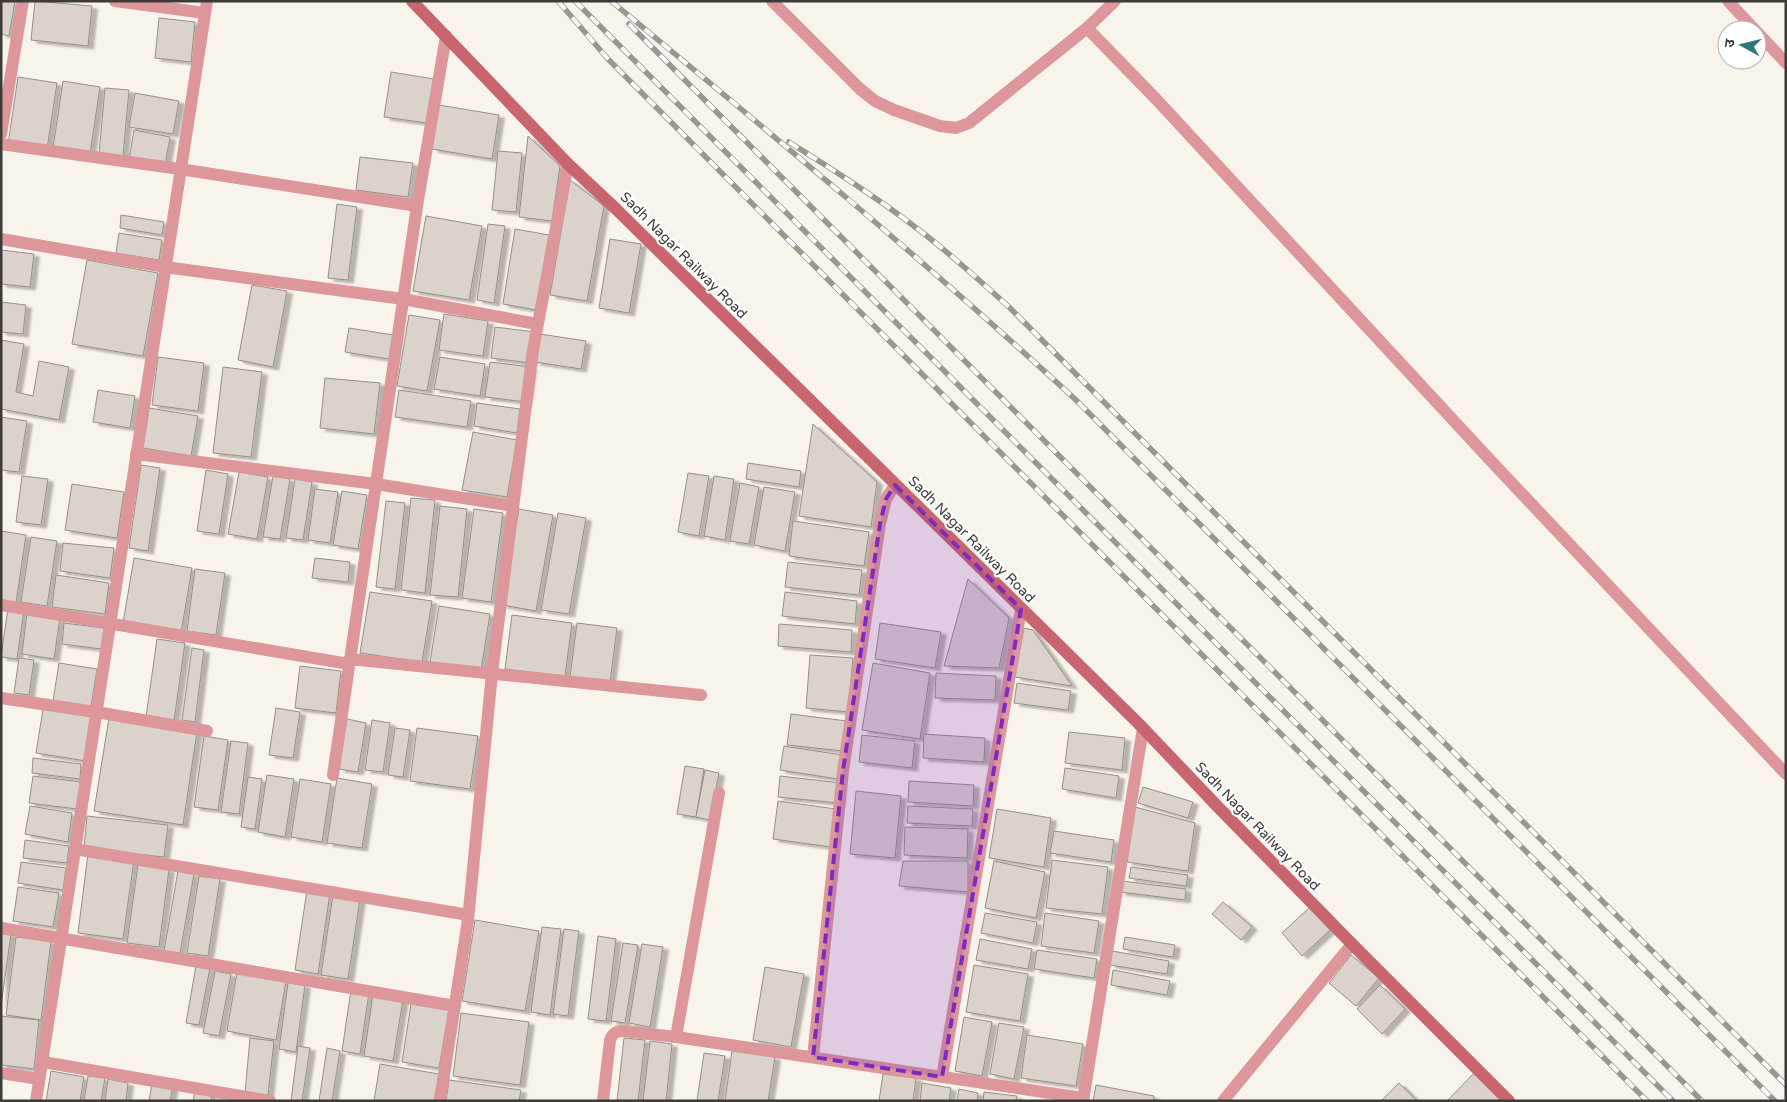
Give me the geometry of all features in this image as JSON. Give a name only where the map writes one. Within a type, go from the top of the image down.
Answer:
[{"type":"street","points":[[1,134],[22,1]]},
{"type":"street","points":[[36,1101],[206,7],[115,1]]},
{"type":"street","name":"Sadh Nagar Railway Road","points":[[412,1],[568,164],[1143,728],[1352,944],[1509,1101]]},
{"type":"street","points":[[772,1],[860,89],[875,101],[894,110],[946,128],[956,128],[969,123],[1087,28],[1114,1]]},
{"type":"street","points":[[1728,1],[1746,20]]},
{"type":"street","points":[[1087,28],[1156,99],[1491,461],[1786,774]]},
{"type":"street","points":[[333,775],[417,206],[446,36]]},
{"type":"street","points":[[1767,43],[1786,63]]},
{"type":"street","points":[[1,144],[180,169],[417,206]]},
{"type":"street","points":[[440,1101],[468,918],[492,673],[537,324],[568,164]]},
{"type":"street","points":[[1,239],[165,267],[403,299],[537,324]]},
{"type":"street","points":[[136,454],[376,484],[513,506]]},
{"type":"street","points":[[813,1057],[843,771],[880,524],[886,499],[896,485]]},
{"type":"street","points":[[1,605],[350,662],[492,673],[701,696]]},
{"type":"street","points":[[942,1077],[1021,609]]},
{"type":"street","points":[[1,698],[207,731]]},
{"type":"street","points":[[603,1101],[610,1040],[617,1031],[676,1037],[1083,1099],[1143,728]]},
{"type":"street","points":[[676,1037],[719,793]]},
{"type":"street","points":[[75,849],[463,914],[468,918]]},
{"type":"street","points":[[1,928],[455,1006]]},
{"type":"street","points":[[1223,1101],[1352,944]]},
{"type":"street","points":[[43,1062],[270,1101]]},
{"type":"street","points":[[1,1073],[38,1079]]},
{"type":"highlighted area","points":[[895,485],[1021,609],[942,1077],[813,1057],[843,771],[880,524],[886,499]]},
{"type":"building","points":[[1,1],[15,1],[9,36],[1,34]]},
{"type":"building","points":[[35,1],[92,6],[88,46],[31,40]]},
{"type":"building","points":[[159,18],[195,22],[191,62],[155,58]]},
{"type":"building","points":[[391,72],[434,79],[427,123],[384,117]]},
{"type":"building","points":[[18,77],[57,83],[47,149],[8,144]]},
{"type":"building","points":[[63,81],[100,87],[90,154],[53,148]]},
{"type":"building","points":[[105,88],[129,90],[123,156],[99,154]]},
{"type":"building","points":[[135,93],[179,101],[173,134],[129,127]]},
{"type":"building","points":[[439,105],[499,115],[492,159],[432,149]]},
{"type":"building","points":[[134,130],[170,137],[165,166],[129,160]]},
{"type":"building","points":[[528,136],[560,166],[552,221],[519,217]]},
{"type":"building","points":[[498,151],[522,153],[516,212],[492,210]]},
{"type":"building","points":[[360,157],[413,163],[408,197],[356,190]]},
{"type":"building","points":[[570,180],[604,206],[587,301],[550,295]]},
{"type":"building","points":[[337,204],[357,207],[348,280],[328,278]]},
{"type":"building","points":[[121,215],[164,222],[162,235],[120,228]]},
{"type":"building","points":[[426,216],[482,226],[469,300],[413,291]]},
{"type":"building","points":[[488,224],[505,226],[494,303],[477,300]]},
{"type":"building","points":[[515,229],[549,235],[536,310],[503,304]]},
{"type":"building","points":[[119,233],[162,240],[159,260],[116,253]]},
{"type":"building","points":[[610,239],[641,244],[629,313],[599,308]]},
{"type":"building","points":[[1,250],[34,254],[30,287],[1,284]]},
{"type":"building","points":[[87,260],[158,273],[143,356],[72,344]]},
{"type":"building","points":[[252,285],[287,291],[273,367],[238,360]]},
{"type":"building","points":[[1,302],[26,305],[23,334],[1,332]]},
{"type":"building","points":[[444,314],[488,321],[483,356],[439,350]]},
{"type":"building","points":[[409,315],[440,320],[427,391],[397,386]]},
{"type":"building","points":[[495,327],[535,332],[531,363],[491,358]]},
{"type":"building","points":[[349,328],[393,335],[389,359],[345,352]]},
{"type":"building","points":[[540,334],[586,341],[581,369],[535,362]]},
{"type":"building","points":[[1,340],[24,344],[16,392],[33,396],[39,361],[69,367],[59,420],[1,409]]},
{"type":"building","points":[[158,357],[204,363],[198,411],[152,405]]},
{"type":"building","points":[[440,357],[485,364],[480,396],[434,389]]},
{"type":"building","points":[[490,362],[531,367],[526,402],[485,397]]},
{"type":"building","points":[[223,367],[262,372],[251,457],[213,453]]},
{"type":"building","points":[[325,378],[380,383],[374,434],[320,428]]},
{"type":"building","points":[[98,390],[135,396],[130,428],[93,422]]},
{"type":"building","points":[[399,390],[471,401],[467,427],[395,417]]},
{"type":"building","points":[[477,403],[520,409],[517,433],[474,426]]},
{"type":"building","points":[[149,408],[198,416],[191,456],[143,448]]},
{"type":"building","points":[[1,417],[27,421],[19,472],[1,470]]},
{"type":"building","points":[[813,424],[877,482],[871,527],[799,516]]},
{"type":"building","points":[[473,432],[517,440],[507,497],[462,490]]},
{"type":"building","points":[[748,463],[801,471],[799,487],[746,479]]},
{"type":"building","points":[[141,465],[160,468],[148,551],[129,548]]},
{"type":"building","points":[[206,470],[228,474],[219,534],[197,531]]},
{"type":"building","points":[[239,472],[268,477],[257,539],[228,534]]},
{"type":"building","points":[[688,473],[709,476],[699,536],[678,532]]},
{"type":"building","points":[[22,476],[48,479],[41,525],[16,522]]},
{"type":"building","points":[[273,476],[290,479],[280,539],[263,537]]},
{"type":"building","points":[[714,476],[734,479],[725,540],[704,536]]},
{"type":"building","points":[[295,479],[312,482],[303,540],[286,538]]},
{"type":"building","points":[[740,483],[759,487],[749,544],[730,541]]},
{"type":"building","points":[[72,484],[124,492],[117,538],[65,530]]},
{"type":"building","points":[[764,487],[795,492],[785,551],[754,545]]},
{"type":"building","points":[[315,489],[338,492],[330,543],[308,540]]},
{"type":"building","points":[[342,491],[367,495],[358,549],[333,545]]},
{"type":"building","points":[[411,498],[435,500],[425,593],[401,590]]},
{"type":"building","points":[[386,501],[405,503],[395,589],[376,587]]},
{"type":"building","points":[[440,506],[467,509],[458,597],[430,595]]},
{"type":"building","points":[[474,509],[503,513],[491,602],[462,598]]},
{"type":"building","points":[[519,509],[553,515],[536,611],[502,605]]},
{"type":"building","points":[[558,513],[586,518],[569,614],[541,610]]},
{"type":"building","points":[[793,521],[869,532],[864,566],[789,556]]},
{"type":"building","points":[[1,531],[26,535],[16,603],[1,600]]},
{"type":"building","points":[[31,537],[57,541],[47,606],[21,602]]},
{"type":"building","points":[[63,543],[114,548],[110,578],[60,571]]},
{"type":"building","points":[[134,558],[192,568],[181,633],[123,623]]},
{"type":"building","points":[[315,558],[350,562],[348,582],[312,578]]},
{"type":"building","points":[[788,562],[862,570],[859,595],[785,587]]},
{"type":"building","points":[[195,569],[225,573],[216,635],[187,631]]},
{"type":"building","points":[[56,575],[109,583],[105,614],[52,607]]},
{"type":"building","points":[[968,579],[1009,618],[999,668],[944,666]]},
{"type":"building","points":[[370,592],[432,601],[422,662],[360,653]]},
{"type":"building","points":[[785,592],[857,601],[855,624],[782,616]]},
{"type":"building","points":[[439,606],[490,614],[481,670],[430,662]]},
{"type":"building","points":[[8,608],[24,610],[17,659],[1,657]]},
{"type":"building","points":[[27,613],[60,618],[54,659],[22,654]]},
{"type":"building","points":[[512,615],[572,623],[565,676],[505,669]]},
{"type":"building","points":[[64,623],[104,628],[101,649],[62,644]]},
{"type":"building","points":[[577,623],[617,628],[610,682],[570,677]]},
{"type":"building","points":[[880,623],[941,632],[935,668],[875,659]]},
{"type":"building","points":[[779,624],[852,630],[851,652],[778,646]]},
{"type":"building","points":[[1024,628],[1033,630],[1072,686],[1015,677]]},
{"type":"building","points":[[157,639],[185,643],[174,721],[146,717]]},
{"type":"building","points":[[192,648],[204,650],[195,722],[182,720]]},
{"type":"building","points":[[810,655],[853,658],[848,712],[806,708]]},
{"type":"building","points":[[19,658],[34,660],[29,695],[14,693]]},
{"type":"building","points":[[59,663],[97,669],[91,707],[53,701]]},
{"type":"building","points":[[873,663],[930,673],[920,739],[862,730]]},
{"type":"building","points":[[300,666],[341,671],[336,713],[295,708]]},
{"type":"building","points":[[936,673],[996,676],[995,700],[935,698]]},
{"type":"building","points":[[1017,683],[1071,691],[1068,710],[1014,703]]},
{"type":"building","points":[[276,708],[300,712],[293,758],[269,755]]},
{"type":"building","points":[[43,709],[93,717],[86,761],[36,753]]},
{"type":"building","points":[[791,714],[847,721],[843,751],[787,745]]},
{"type":"building","points":[[109,718],[197,732],[183,825],[94,811]]},
{"type":"building","points":[[347,719],[366,723],[358,772],[339,769]]},
{"type":"building","points":[[372,720],[390,723],[383,772],[365,770]]},
{"type":"building","points":[[395,728],[410,730],[403,777],[388,775]]},
{"type":"building","points":[[417,728],[478,736],[470,789],[410,781]]},
{"type":"building","points":[[1069,732],[1125,738],[1122,770],[1065,763]]},
{"type":"building","points":[[924,734],[985,738],[984,762],[923,758]]},
{"type":"building","points":[[862,735],[915,741],[912,768],[859,762]]},
{"type":"building","points":[[204,736],[228,740],[218,810],[194,807]]},
{"type":"building","points":[[231,741],[248,743],[239,814],[221,812]]},
{"type":"building","points":[[784,746],[842,755],[838,779],[780,770]]},
{"type":"building","points":[[33,758],[81,764],[80,779],[32,773]]},
{"type":"building","points":[[685,766],[704,769],[696,817],[677,814]]},
{"type":"building","points":[[1065,768],[1119,776],[1116,798],[1062,789]]},
{"type":"building","points":[[705,770],[719,773],[710,820],[696,817]]},
{"type":"building","points":[[267,775],[294,779],[285,837],[258,832]]},
{"type":"building","points":[[33,776],[81,782],[77,809],[29,803]]},
{"type":"building","points":[[780,776],[841,783],[839,803],[778,797]]},
{"type":"building","points":[[248,777],[262,779],[255,829],[241,827]]},
{"type":"building","points":[[337,778],[372,784],[362,848],[327,843]]},
{"type":"building","points":[[300,779],[331,784],[322,842],[291,837]]},
{"type":"building","points":[[909,781],[974,785],[973,806],[908,802]]},
{"type":"building","points":[[1143,787],[1193,802],[1188,818],[1138,803]]},
{"type":"building","points":[[856,791],[901,796],[895,858],[850,854]]},
{"type":"building","points":[[778,801],[836,809],[831,847],[773,839]]},
{"type":"building","points":[[30,806],[72,813],[68,842],[25,834]]},
{"type":"building","points":[[908,806],[973,809],[972,826],[907,823]]},
{"type":"building","points":[[1135,807],[1195,823],[1188,871],[1127,862]]},
{"type":"building","points":[[997,809],[1051,818],[1044,867],[989,858]]},
{"type":"building","points":[[87,816],[168,825],[164,857],[84,848]]},
{"type":"building","points":[[905,827],[968,829],[967,858],[904,855]]},
{"type":"building","points":[[1054,831],[1114,840],[1111,862],[1050,853]]},
{"type":"building","points":[[25,840],[69,846],[67,863],[23,858]]},
{"type":"building","points":[[88,854],[134,860],[123,939],[78,933]]},
{"type":"building","points":[[1052,860],[1108,867],[1102,914],[1046,908]]},
{"type":"building","points":[[903,861],[968,861],[968,892],[899,886]]},
{"type":"building","points":[[994,861],[1045,872],[1036,918],[985,908]]},
{"type":"building","points":[[21,862],[66,868],[63,890],[18,883]]},
{"type":"building","points":[[138,865],[169,869],[159,947],[127,943]]},
{"type":"building","points":[[1131,867],[1188,875],[1186,886],[1129,878]]},
{"type":"building","points":[[178,871],[194,874],[180,953],[164,951]]},
{"type":"building","points":[[199,876],[220,879],[208,956],[187,953]]},
{"type":"building","points":[[1122,881],[1186,889],[1185,900],[1120,892]]},
{"type":"building","points":[[18,887],[59,893],[53,927],[13,921]]},
{"type":"building","points":[[307,890],[330,893],[318,974],[295,970]]},
{"type":"building","points":[[333,895],[360,899],[348,979],[321,975]]},
{"type":"building","points":[[1223,902],[1252,927],[1241,940],[1212,914]]},
{"type":"building","points":[[1310,907],[1330,930],[1302,956],[1282,933]]},
{"type":"building","points":[[985,913],[1037,922],[1033,943],[981,933]]},
{"type":"building","points":[[1045,913],[1099,921],[1094,953],[1041,946]]},
{"type":"building","points":[[475,920],[539,931],[525,1011],[462,1001]]},
{"type":"building","points":[[542,927],[561,929],[550,1015],[531,1012]]},
{"type":"building","points":[[564,929],[579,931],[568,1016],[553,1014]]},
{"type":"building","points":[[1,932],[11,934],[1,1006]]},
{"type":"building","points":[[598,936],[616,939],[606,1021],[588,1019]]},
{"type":"building","points":[[16,937],[51,941],[41,1020],[6,1015]]},
{"type":"building","points":[[1125,937],[1175,945],[1173,957],[1123,949]]},
{"type":"building","points":[[980,939],[1032,949],[1028,969],[976,960]]},
{"type":"building","points":[[623,943],[638,945],[625,1023],[611,1021]]},
{"type":"building","points":[[642,944],[663,947],[650,1027],[629,1023]]},
{"type":"building","points":[[1037,950],[1097,959],[1094,978],[1034,969]]},
{"type":"building","points":[[1112,951],[1169,961],[1167,974],[1110,965]]},
{"type":"building","points":[[1351,955],[1379,978],[1356,1006],[1329,983]]},
{"type":"building","points":[[974,965],[1028,974],[1020,1021],[966,1012]]},
{"type":"building","points":[[196,966],[210,968],[199,1025],[186,1023]]},
{"type":"building","points":[[765,967],[804,974],[791,1047],[753,1040]]},
{"type":"building","points":[[1113,970],[1170,981],[1167,995],[1111,985]]},
{"type":"building","points":[[215,971],[231,974],[219,1036],[203,1033]]},
{"type":"building","points":[[237,972],[286,981],[276,1040],[227,1031]]},
{"type":"building","points":[[288,983],[305,985],[296,1052],[279,1049]]},
{"type":"building","points":[[1380,985],[1405,1009],[1382,1034],[1357,1009]]},
{"type":"building","points":[[351,990],[369,993],[360,1054],[342,1051]]},
{"type":"building","points":[[373,994],[403,999],[393,1061],[364,1056]]},
{"type":"building","points":[[411,1004],[449,1010],[439,1068],[402,1062]]},
{"type":"building","points":[[461,1013],[529,1022],[520,1085],[453,1076]]},
{"type":"building","points":[[1,1016],[39,1020],[34,1069],[1,1065]]},
{"type":"building","points":[[964,1017],[992,1022],[982,1076],[955,1071]]},
{"type":"building","points":[[999,1023],[1024,1027],[1014,1079],[990,1074]]},
{"type":"building","points":[[1027,1035],[1083,1044],[1076,1086],[1021,1078]]},
{"type":"building","points":[[250,1038],[274,1041],[268,1095],[245,1093]]},
{"type":"building","points":[[624,1038],[645,1040],[638,1101],[617,1101]]},
{"type":"building","points":[[650,1041],[672,1044],[666,1101],[643,1101]]},
{"type":"building","points":[[298,1046],[310,1048],[302,1101],[291,1101]]},
{"type":"building","points":[[327,1048],[340,1051],[332,1101],[319,1101]]},
{"type":"building","points":[[732,1051],[775,1057],[768,1101],[725,1101]]},
{"type":"building","points":[[704,1053],[725,1056],[718,1101],[697,1101]]},
{"type":"building","points":[[380,1064],[439,1074],[434,1101],[374,1101]]},
{"type":"building","points":[[51,1071],[84,1077],[80,1101],[46,1101]]},
{"type":"building","points":[[1475,1072],[1504,1101],[1447,1101]]},
{"type":"building","points":[[883,1074],[916,1078],[913,1101],[879,1101]]},
{"type":"building","points":[[88,1076],[105,1078],[101,1101],[84,1101]]},
{"type":"building","points":[[108,1079],[128,1083],[126,1101],[105,1101]]},
{"type":"building","points":[[449,1080],[521,1090],[519,1101],[446,1101]]},
{"type":"building","points":[[152,1083],[173,1086],[170,1101],[149,1101]]},
{"type":"building","points":[[922,1083],[951,1088],[949,1101],[920,1101]]},
{"type":"building","points":[[1399,1083],[1417,1101],[1381,1101]]},
{"type":"building","points":[[1096,1085],[1154,1096],[1153,1101],[1093,1101]]},
{"type":"building","points":[[959,1089],[978,1093],[977,1101],[957,1101]]},
{"type":"building","points":[[195,1091],[212,1093],[211,1101],[193,1101]]},
{"type":"building","points":[[984,1092],[1017,1096],[1016,1101],[983,1101]]},
{"type":"building","points":[[215,1094],[234,1101],[214,1101]]},
{"type":"railway","points":[[558,1],[608,59],[1647,1101]]},
{"type":"railway","points":[[575,1],[1673,1101]]},
{"type":"railway","points":[[611,1],[904,247],[1075,399],[1775,1101]]},
{"type":"railway","points":[[629,24],[1702,1101]]},
{"type":"railway","points":[[789,142],[903,218],[954,258],[1009,307],[1786,1085]]}]
